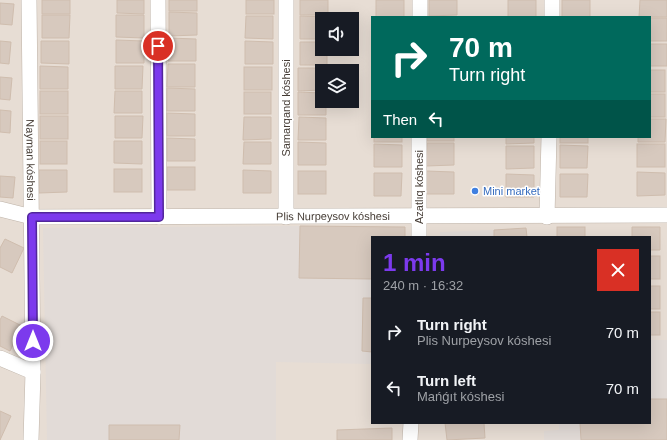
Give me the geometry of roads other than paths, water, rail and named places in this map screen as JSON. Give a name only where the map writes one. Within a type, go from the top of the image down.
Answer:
[{"type":"street","name":"Nayman kóshesi","points":[[28,0],[32,217],[33,372],[31,440]]},
{"type":"street","points":[[158,0],[159,217]]},
{"type":"street","name":"Samarqand kóshesi","points":[[286,0],[286,217]]},
{"type":"street","points":[[420,0],[420,16]]},
{"type":"street","points":[[552,0],[552,16]]},
{"type":"street","name":"Azatlıq kóshesi","points":[[418,236],[420,138]]},
{"type":"street","points":[[547,217],[549,138]]},
{"type":"street","name":"Plis Nurpeysov kóshesi","points":[[0,209],[32,217],[547,217],[667,215]]},
{"type":"street","points":[[0,358],[33,372]]},
{"type":"street","points":[[410,440],[411,424]]},
{"type":"place","name":"Mini market","points":[[475,191]]}]
